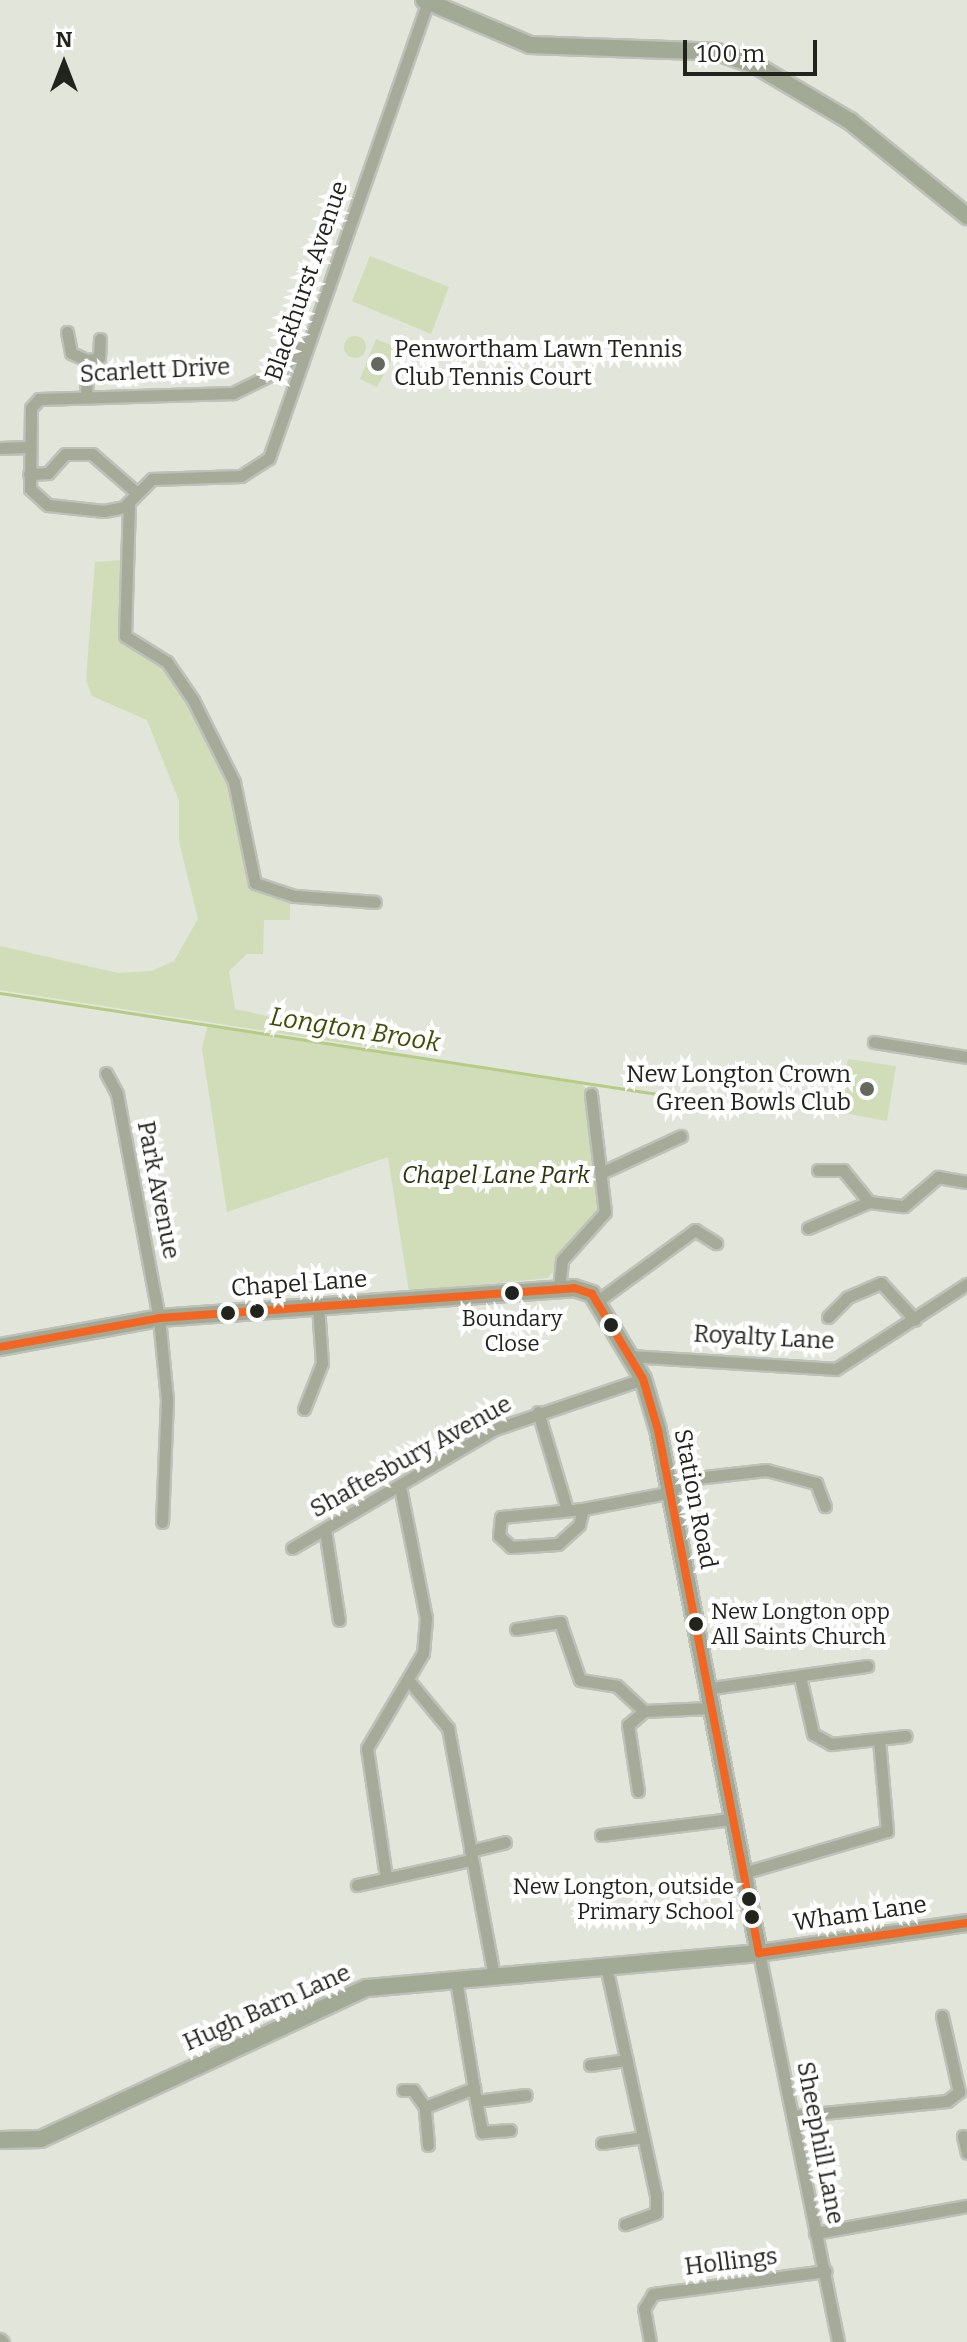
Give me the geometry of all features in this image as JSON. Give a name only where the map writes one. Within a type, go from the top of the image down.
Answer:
[{"type":"street","points":[[426,1],[530,45],[717,52],[757,66],[850,121],[967,216]]},
{"type":"street","name":"Blackhurst Avenue","points":[[133,498],[152,479],[258,471],[278,435],[306,343],[426,1]]},
{"type":"street","points":[[67,332],[71,353],[87,360],[99,358],[100,339]]},
{"type":"street","name":"Scarlett Drive","points":[[28,447],[39,399],[233,393],[282,369],[306,343]]},
{"type":"street","points":[[86,397],[87,360]]},
{"type":"street","points":[[0,448],[28,447],[30,489],[60,508],[104,511],[133,498]]},
{"type":"street","points":[[29,474],[48,473],[65,454],[92,454],[133,498],[125,636],[167,662],[193,700],[234,782],[255,883],[294,896],[375,902]]},
{"type":"street","points":[[874,1042],[967,1057]]},
{"type":"street","name":"Park Avenue","points":[[106,1073],[117,1094],[159,1318],[167,1399],[162,1522]]},
{"type":"street","points":[[559,1289],[562,1260],[605,1212],[591,1094]]},
{"type":"street","points":[[601,1173],[681,1136]]},
{"type":"street","points":[[818,1170],[843,1170],[869,1202]]},
{"type":"street","points":[[808,1228],[869,1202],[904,1206],[938,1177],[967,1182]]},
{"type":"street","points":[[599,1300],[695,1230],[716,1243]]},
{"type":"street","points":[[828,1317],[848,1297],[881,1283],[915,1320]]},
{"type":"street","name":"Royalty Lane","points":[[631,1356],[836,1369],[967,1284]]},
{"type":"street","name":"Chapel Lane","points":[[0,1347],[159,1318],[559,1289],[583,1289],[599,1300]]},
{"type":"street","name":"Station Road","points":[[599,1300],[643,1379],[759,1953]]},
{"type":"street","points":[[304,1409],[322,1363],[318,1306]]},
{"type":"street","name":"Shaftesbury Avenue","points":[[292,1548],[495,1429],[643,1379]]},
{"type":"street","points":[[538,1412],[567,1509]]},
{"type":"street","points":[[583,1509],[579,1525],[558,1544],[511,1547],[499,1536],[501,1517],[583,1509],[667,1493],[687,1479],[766,1470],[816,1483],[825,1506]]},
{"type":"street","points":[[386,1877],[367,1748],[376,1723],[409,1681],[426,1618],[400,1487]]},
{"type":"street","points":[[325,1530],[339,1620]]},
{"type":"street","points":[[516,1629],[560,1622],[580,1680],[617,1686],[644,1711]]},
{"type":"street","points":[[705,1689],[801,1681],[867,1666]]},
{"type":"street","points":[[409,1681],[448,1728],[494,1976]]},
{"type":"street","points":[[801,1681],[813,1734],[831,1744],[906,1736]]},
{"type":"street","points":[[638,1791],[628,1725],[644,1711],[709,1708]]},
{"type":"street","points":[[743,1873],[887,1831],[879,1739]]},
{"type":"street","points":[[601,1835],[731,1819]]},
{"type":"street","points":[[357,1885],[471,1856],[505,1842]]},
{"type":"street","name":"Wham Lane","points":[[759,1953],[967,1923]]},
{"type":"street","name":"Hugh Barn Lane","points":[[0,2140],[41,2139],[367,1988],[759,1953]]},
{"type":"street","name":"Sheephill Lane","points":[[759,1953],[838,2342]]},
{"type":"street","points":[[606,1966],[656,2213],[625,2224]]},
{"type":"street","points":[[456,1980],[482,2132],[510,2130]]},
{"type":"street","points":[[792,2116],[947,2101],[959,2092],[942,2016]]},
{"type":"street","points":[[590,2065],[627,2060]]},
{"type":"street","points":[[420,2108],[474,2088]]},
{"type":"street","points":[[403,2090],[413,2090],[428,2145]]},
{"type":"street","points":[[477,2106],[526,2095]]},
{"type":"street","points":[[963,2136],[967,2153]]},
{"type":"street","points":[[602,2143],[643,2137]]},
{"type":"street","points":[[815,2233],[967,2206]]},
{"type":"street","name":"Hollings","points":[[650,2342],[645,2300],[825,2271]]},
{"type":"green space","points":[[370,256],[449,287],[431,334],[352,301]]},
{"type":"green space","points":[[351,336],[359,336],[366,347],[359,358],[351,358],[344,351],[344,343]]},
{"type":"green space","name":"Penwortham Lawn Tennis Club Tennis Court","points":[[376,339],[398,348],[377,387],[360,379]]},
{"type":"green space","points":[[123,560],[124,641],[169,666],[231,782],[248,878],[254,890],[290,903],[290,920],[264,920],[263,954],[247,954],[229,971],[235,1009],[394,1044],[395,1051],[0,990],[0,946],[118,973],[151,971],[174,961],[198,919],[179,841],[179,801],[147,720],[92,696],[86,680],[95,562]]},
{"type":"green space","name":"Chapel Lane Park","points":[[208,1024],[580,1082],[591,1094],[605,1202],[548,1278],[409,1292],[388,1157],[227,1212],[202,1049]]},
{"type":"green space","name":"New Longton Crown Green Bowls Club","points":[[848,1059],[896,1066],[887,1121],[838,1112]]},
{"type":"waterway","name":"Longton Brook","points":[[0,993],[703,1101]]},
{"type":"transit line","points":[[0,1347],[159,1318],[574,1288],[592,1294],[643,1379],[658,1430],[759,1953]]},
{"type":"transit line","points":[[759,1953],[967,1923]]},
{"type":"place","name":"Penwortham Lawn Tennis Club Tennis Court","points":[[378,364]]},
{"type":"place","name":"New Longton Crown Green Bowls Club","points":[[867,1089]]},
{"type":"place","name":"Boundary Close","points":[[512,1293]]},
{"type":"place","name":"New Longton opp All Saints Church","points":[[696,1624]]},
{"type":"place","name":"New Longton, outside Primary School","points":[[749,1899]]}]
